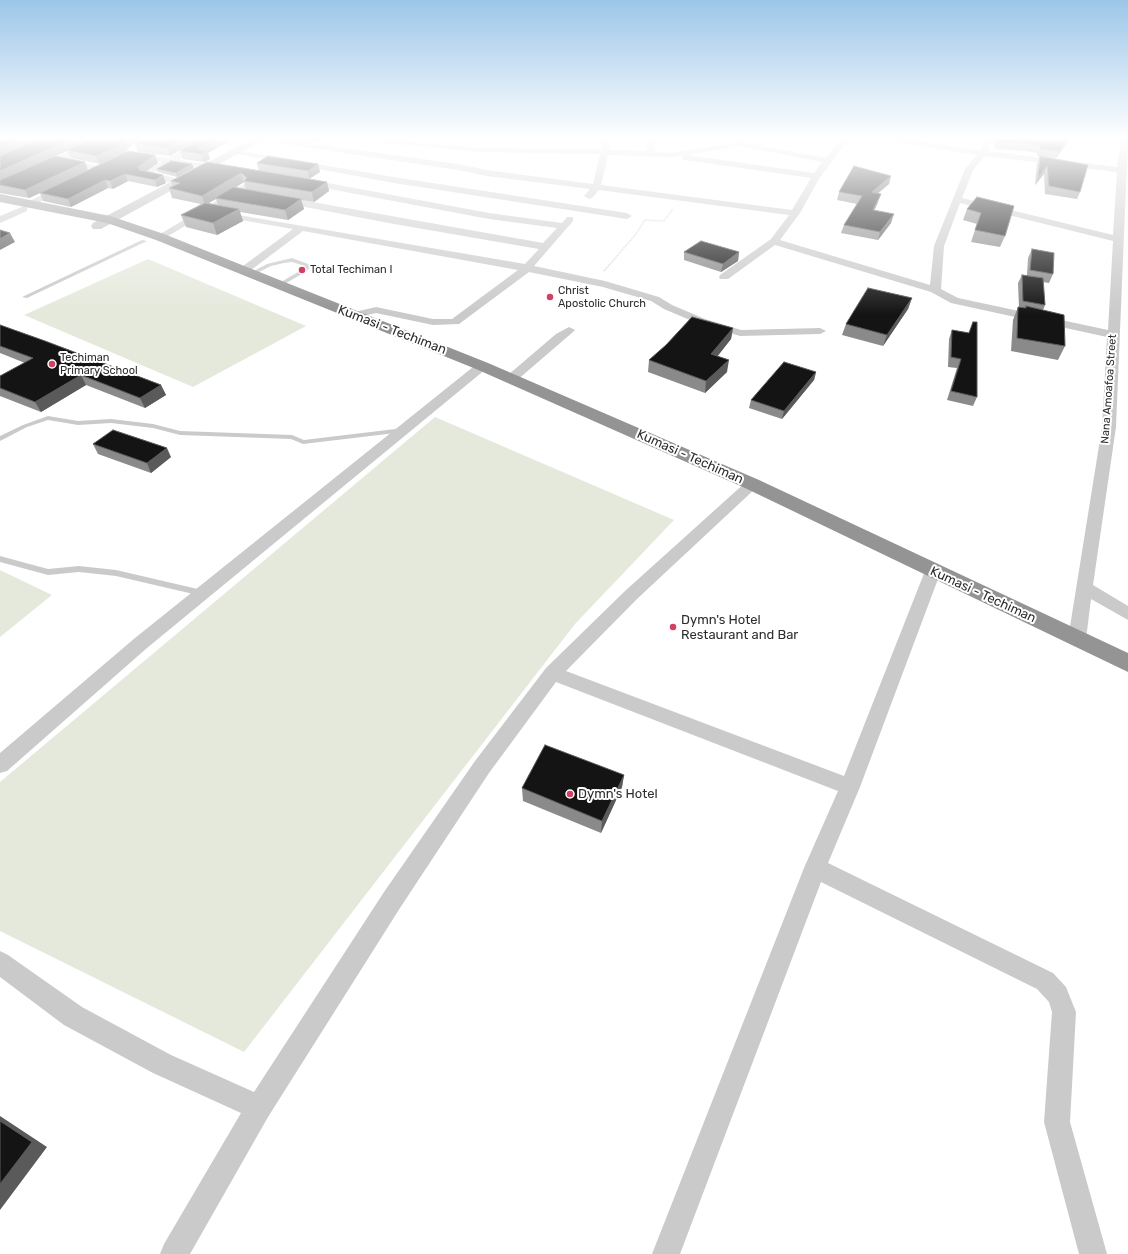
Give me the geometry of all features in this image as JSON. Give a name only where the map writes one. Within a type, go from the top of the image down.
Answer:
[{"type":"highway","points":[[0,198],[97,226],[247,273]]},
{"type":"highway","points":[[0,205],[27,206],[110,220],[190,247],[247,273]]},
{"type":"highway","name":"Kumasi - Techiman","points":[[247,273],[512,378],[752,484],[1128,663]]},
{"type":"street","points":[[0,220],[46,197]]},
{"type":"street","points":[[97,226],[153,197]]},
{"type":"street","points":[[160,237],[230,197]]},
{"type":"street","points":[[267,197],[547,247]]},
{"type":"street","points":[[254,219],[287,197]]},
{"type":"street","points":[[365,197],[564,226]]},
{"type":"street","points":[[388,243],[417,225],[448,209],[463,197]]},
{"type":"street","points":[[499,197],[627,216]]},
{"type":"street","points":[[354,315],[376,310],[433,322],[455,322],[527,268],[547,247],[589,197]]},
{"type":"street","points":[[660,197],[796,213]]},
{"type":"street","points":[[724,277],[774,241],[796,213],[805,197]]},
{"type":"street","name":"Nana Amoafoa Street","points":[[1077,639],[1109,426],[1119,197]]},
{"type":"street","points":[[935,290],[939,246],[958,199],[1117,239]]},
{"type":"street","points":[[206,210],[527,268],[594,282],[636,292],[655,299],[668,307],[701,321],[740,333],[820,331]]},
{"type":"street","points":[[247,273],[301,228]]},
{"type":"street","points":[[774,241],[935,290],[955,301],[1112,334]]},
{"type":"street","points":[[512,378],[560,336],[569,330]]},
{"type":"street","points":[[0,765],[141,643],[482,366]]},
{"type":"street","points":[[174,1254],[259,1108],[400,888],[482,767],[552,673],[631,595],[752,484]]},
{"type":"street","points":[[666,1254],[815,868],[850,787],[933,571]]},
{"type":"street","points":[[1085,588],[1128,614]]},
{"type":"street","points":[[552,673],[850,787]]},
{"type":"street","points":[[815,868],[1045,981],[1058,995],[1064,1012],[1057,1122],[1093,1254]]},
{"type":"street","points":[[0,963],[73,1016],[162,1064],[259,1108]]},
{"type":"lane","points":[[25,297],[144,241]]},
{"type":"lane","points":[[247,273],[284,261],[292,260],[308,265],[305,270],[279,285]]},
{"type":"lane","points":[[0,440],[25,426],[48,418],[78,423],[111,421],[154,426],[180,433],[292,437],[303,442],[405,430]]},
{"type":"lane","points":[[0,559],[48,572],[79,569],[116,573],[202,593]]},
{"type":"path","points":[[594,282],[621,252],[644,220],[664,221],[679,199]]},
{"type":"shaded area","points":[[148,259],[306,326],[193,387],[24,315]]},
{"type":"shaded area","points":[[435,417],[674,520],[575,624],[244,1052],[0,931],[0,782]]},
{"type":"shaded area","points":[[0,570],[52,595],[0,637]]},
{"type":"building","points":[[56,197],[73,197],[68,199]]},
{"type":"building","points":[[217,197],[287,197],[301,199],[285,210],[215,198]]},
{"type":"building","points":[[862,197],[880,197],[873,210],[894,214],[880,232],[844,225]]},
{"type":"building","points":[[977,197],[1014,206],[1005,236],[975,230],[981,213],[967,209]]},
{"type":"building","points":[[205,203],[239,209],[213,223],[181,215]]},
{"type":"building","points":[[0,230],[10,233],[0,239]]},
{"type":"building","points":[[701,241],[739,252],[723,264],[684,252]]},
{"type":"building","points":[[1032,249],[1054,253],[1053,274],[1030,270]]},
{"type":"building","points":[[1022,275],[1043,278],[1045,305],[1023,301]]},
{"type":"building","points":[[868,288],[912,298],[887,335],[846,324]]},
{"type":"building","points":[[1026,306],[1064,315],[1065,346],[1017,338],[1018,307],[1026,308]]},
{"type":"building","points":[[692,317],[733,328],[711,354],[729,360],[706,381],[649,360],[666,345]]},
{"type":"building","points":[[973,322],[977,322],[977,397],[951,391],[961,359],[951,357],[952,330],[969,333]]},
{"type":"building","points":[[0,325],[161,385],[140,398],[81,375],[35,402],[0,388],[0,376],[33,358],[0,346]]},
{"type":"building","points":[[784,362],[816,372],[784,411],[751,400]]},
{"type":"building","points":[[113,430],[167,448],[147,463],[93,444]]},
{"type":"building","points":[[545,745],[624,775],[602,821],[522,788]]},
{"type":"building","points":[[0,1121],[32,1142],[0,1184]]},
{"type":"place","name":"Total Techiman I","points":[[302,270]]},
{"type":"place","name":"Christ Apostolic Church","points":[[550,297]]},
{"type":"place","name":"Techiman Primary School","points":[[52,364]]},
{"type":"place","name":"Dymn's Hotel Restaurant and Bar","points":[[673,627]]},
{"type":"place","name":"Dymn's Hotel","points":[[570,794]]}]
